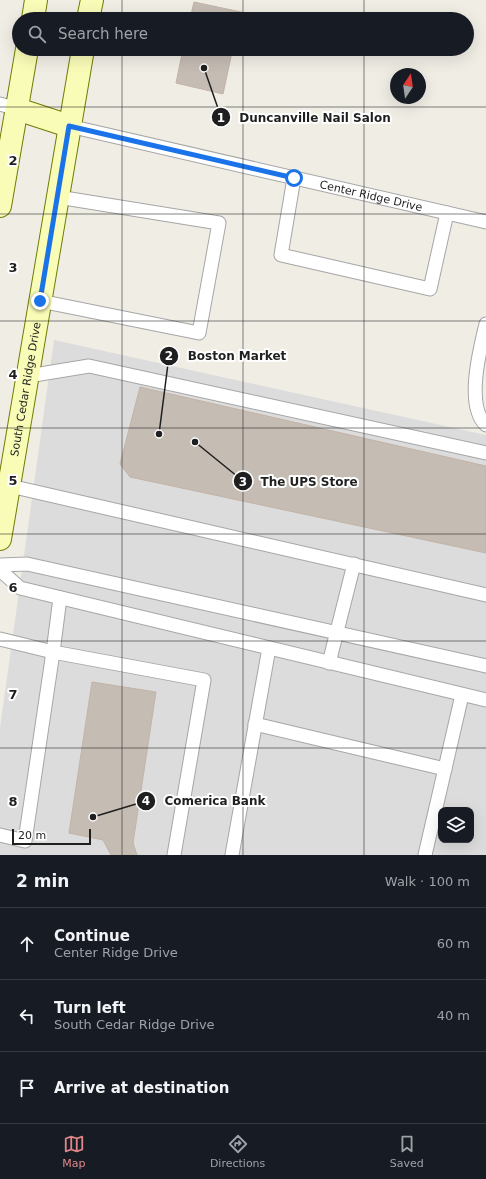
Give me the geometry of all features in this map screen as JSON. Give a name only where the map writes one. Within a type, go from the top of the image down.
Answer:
[{"type":"main road","points":[[34,12],[36,0]]},
{"type":"main road","points":[[89,12],[92,0]]},
{"type":"main road","points":[[0,206],[8,107],[25,56]]},
{"type":"main road","name":"South Cedar Ridge Drive","points":[[0,539],[82,56]]},
{"type":"main road","points":[[8,107],[69,126]]},
{"type":"lane","name":"Center Ridge Drive","points":[[69,126],[486,222]]},
{"type":"lane","points":[[294,178],[281,255],[430,289],[447,213]]},
{"type":"lane","points":[[40,301],[199,333],[219,223],[58,197]]},
{"type":"lane","points":[[486,324],[474,388],[480,420],[486,425]]},
{"type":"lane","points":[[28,376],[89,366],[486,453]]},
{"type":"lane","points":[[10,486],[486,595]]},
{"type":"lane","points":[[0,565],[27,564],[486,666]]},
{"type":"lane","points":[[330,662],[354,564]]},
{"type":"lane","points":[[0,570],[20,588],[486,700]]},
{"type":"lane","points":[[0,835],[25,841],[60,598]]},
{"type":"lane","points":[[0,639],[52,652],[204,680],[174,855]]},
{"type":"lane","points":[[232,855],[269,648]]},
{"type":"lane","points":[[425,855],[462,695]]},
{"type":"lane","points":[[255,724],[445,769]]},
{"type":"shaded area","points":[[54,340],[486,435],[486,855],[0,855],[0,728]]},
{"type":"building","points":[[194,2],[241,12],[192,12]]},
{"type":"building","points":[[182,56],[231,56],[223,94],[176,83]]},
{"type":"building","points":[[140,387],[486,466],[486,553],[130,477],[120,464]]},
{"type":"building","points":[[92,682],[156,692],[133,843],[137,855],[111,855],[103,840],[69,833]]},
{"type":"place","name":"Duncanville Nail Salon","points":[[204,68]]},
{"type":"place","name":"Boston Market","points":[[159,434]]},
{"type":"place","name":"The UPS Store","points":[[195,442]]},
{"type":"place","name":"Comerica Bank","points":[[93,817]]},
{"type":"route","points":[[40,301],[69,126],[294,178]]}]
